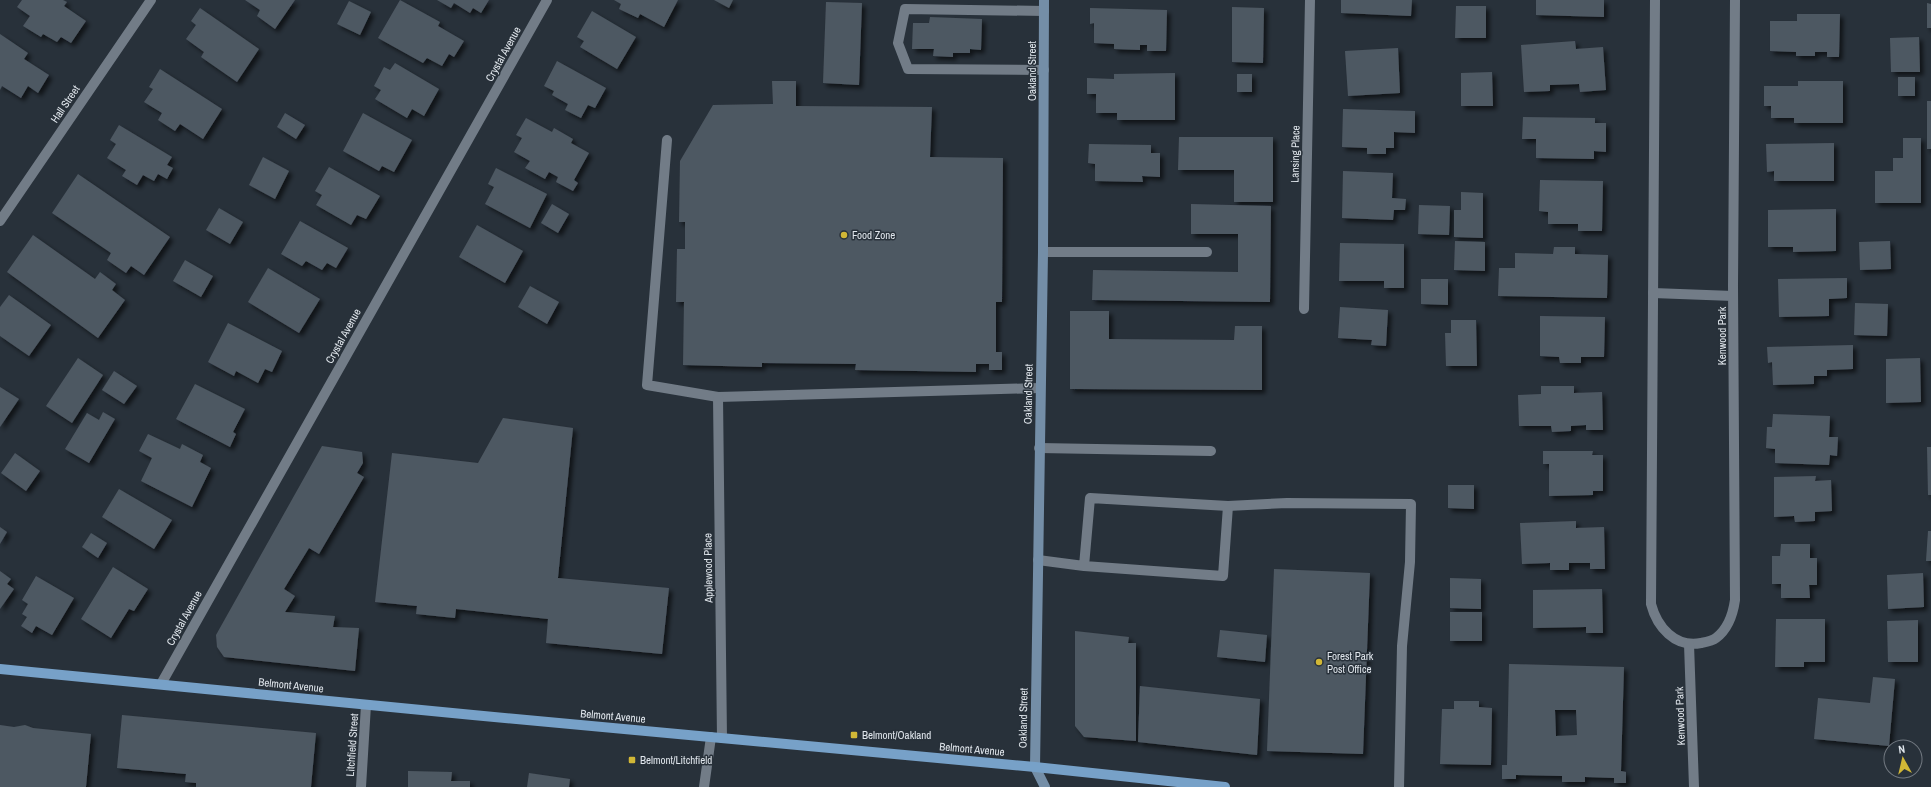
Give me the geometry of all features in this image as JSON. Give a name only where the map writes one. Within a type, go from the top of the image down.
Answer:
[{"type":"main road","name":"Oakland Street","points":[[1044,0],[1043,252],[1035,767],[1044,787]]},
{"type":"main road","name":"Belmont Avenue","points":[[0,669],[366,705],[1035,767],[1224,787]]},
{"type":"street","name":"Hall Street","points":[[0,222],[151,0]]},
{"type":"street","name":"Crystal Avenue","points":[[161,684],[547,0]]},
{"type":"street","name":"Lansing Place","points":[[1304,309],[1310,0]]},
{"type":"street","points":[[1655,0],[1651,604],[1654,615],[1661,628],[1673,638],[1689,644]]},
{"type":"street","name":"Kenwood Park","points":[[1694,787],[1689,644],[1708,642],[1716,638],[1733,614],[1735,600],[1733,296],[1735,0]]},
{"type":"street","points":[[1044,11],[905,10],[898,43],[908,68],[1044,70]]},
{"type":"street","points":[[667,140],[647,385],[718,397],[1040,388]]},
{"type":"street","points":[[1043,252],[1207,252]]},
{"type":"street","points":[[1653,293],[1733,296]]},
{"type":"street","name":"Applewood Place","points":[[718,397],[722,738]]},
{"type":"street","points":[[1039,448],[1211,451]]},
{"type":"street","points":[[1084,566],[1090,498],[1228,506],[1287,503],[1411,504],[1410,562],[1402,646],[1400,787]]},
{"type":"street","points":[[1038,560],[1084,566],[1223,576],[1228,506]]},
{"type":"street","name":"Litchfield Street","points":[[361,787],[366,705]]},
{"type":"street","points":[[704,787],[711,737]]},
{"type":"building","points":[[22,0],[63,0],[67,2],[64,6],[86,21],[71,43],[61,37],[57,42],[43,34],[41,37],[23,26],[30,16],[17,7]]},
{"type":"building","points":[[245,0],[295,0],[275,29],[257,16],[260,10]]},
{"type":"building","points":[[400,0],[440,22],[438,26],[464,41],[454,57],[449,54],[442,66],[427,58],[423,63],[378,38]]},
{"type":"building","points":[[437,0],[489,0],[481,13],[473,8],[470,13],[454,3],[451,8]]},
{"type":"building","points":[[614,0],[678,0],[664,27],[640,14],[638,18],[619,9],[621,4]]},
{"type":"building","points":[[714,0],[733,0],[729,8]]},
{"type":"building","points":[[1341,0],[1412,0],[1411,16],[1341,13]]},
{"type":"building","points":[[1536,0],[1604,0],[1604,17],[1536,15]]},
{"type":"building","points":[[349,1],[371,12],[360,35],[337,24]]},
{"type":"building","points":[[826,2],[862,3],[859,85],[823,83]]},
{"type":"building","points":[[1927,3],[1931,4],[1931,28],[1927,28]]},
{"type":"building","points":[[1456,6],[1486,6],[1486,38],[1455,38]]},
{"type":"building","points":[[1232,7],[1264,8],[1263,63],[1232,62]]},
{"type":"building","points":[[200,8],[259,49],[237,82],[201,57],[204,52],[186,39],[196,25],[191,21]]},
{"type":"building","points":[[1090,8],[1167,10],[1166,51],[1147,51],[1147,45],[1140,45],[1140,50],[1114,49],[1114,44],[1094,43],[1094,23],[1090,24]]},
{"type":"building","points":[[592,11],[636,37],[617,69],[580,47],[584,41],[577,37]]},
{"type":"building","points":[[1797,14],[1840,14],[1839,57],[1827,57],[1827,52],[1815,52],[1815,56],[1796,56],[1796,52],[1770,51],[1770,21],[1797,21]]},
{"type":"building","points":[[930,17],[982,19],[981,50],[970,49],[970,53],[953,53],[953,57],[933,56],[934,49],[912,49],[913,23],[929,23]]},
{"type":"building","points":[[0,34],[28,53],[24,59],[49,75],[38,93],[28,86],[21,98],[2,86],[0,90]]},
{"type":"building","points":[[1919,37],[1920,72],[1891,72],[1890,38]]},
{"type":"building","points":[[1575,41],[1576,49],[1603,47],[1606,90],[1580,92],[1579,84],[1550,85],[1550,91],[1524,92],[1521,45]]},
{"type":"building","points":[[1398,48],[1400,93],[1348,96],[1345,51]]},
{"type":"building","points":[[557,61],[606,88],[595,108],[588,105],[581,118],[565,110],[568,104],[552,95],[554,91],[544,86]]},
{"type":"building","points":[[395,63],[439,89],[424,116],[412,109],[407,118],[375,99],[381,90],[374,86],[384,67],[390,70]]},
{"type":"building","points":[[160,69],[222,109],[203,139],[180,124],[175,131],[158,120],[162,113],[144,102],[153,89],[149,87]]},
{"type":"building","points":[[1492,72],[1493,106],[1461,106],[1461,73]]},
{"type":"building","points":[[1175,73],[1175,120],[1117,120],[1117,113],[1096,113],[1096,94],[1087,94],[1087,78],[1114,79],[1114,74]]},
{"type":"building","points":[[1237,74],[1252,74],[1252,92],[1237,92]]},
{"type":"building","points":[[1898,77],[1915,77],[1915,96],[1898,96]]},
{"type":"building","name":"Food Zone","points":[[772,81],[796,81],[796,106],[932,107],[930,157],[1003,158],[1002,302],[996,302],[996,352],[1002,352],[1002,370],[989,370],[989,364],[976,364],[976,372],[855,370],[856,364],[762,363],[762,367],[683,365],[684,302],[676,302],[677,249],[685,249],[685,222],[679,222],[680,161],[713,105],[773,104]]},
{"type":"building","points":[[1798,81],[1843,81],[1843,123],[1794,123],[1794,118],[1771,118],[1771,106],[1764,106],[1764,86],[1798,86]]},
{"type":"building","points":[[1927,101],[1931,101],[1931,149],[1927,149]]},
{"type":"building","points":[[1343,109],[1415,111],[1415,133],[1394,132],[1394,148],[1386,148],[1386,154],[1367,154],[1367,148],[1342,147]]},
{"type":"building","points":[[285,113],[305,125],[296,139],[277,127]]},
{"type":"building","points":[[363,113],[412,140],[394,172],[382,166],[379,171],[343,151]]},
{"type":"building","points":[[1523,117],[1595,118],[1595,123],[1606,123],[1606,152],[1594,151],[1594,159],[1536,158],[1536,139],[1522,139]]},
{"type":"building","points":[[526,118],[552,132],[554,128],[573,139],[571,143],[589,153],[574,180],[578,183],[573,191],[556,182],[558,177],[549,172],[545,179],[525,168],[530,161],[514,152],[522,138],[516,135]]},
{"type":"building","points":[[119,125],[172,157],[167,165],[173,168],[167,179],[158,174],[154,181],[143,175],[137,185],[122,176],[126,170],[107,158],[116,144],[110,140]]},
{"type":"building","points":[[1179,137],[1273,137],[1273,202],[1234,202],[1234,170],[1178,170]]},
{"type":"building","points":[[1903,138],[1921,138],[1921,203],[1875,203],[1875,171],[1893,171],[1893,158],[1903,158]]},
{"type":"building","points":[[1834,143],[1834,181],[1774,181],[1774,171],[1767,172],[1766,144]]},
{"type":"building","points":[[1089,144],[1151,145],[1151,153],[1160,153],[1160,177],[1142,176],[1143,182],[1095,181],[1095,164],[1088,163]]},
{"type":"building","points":[[263,157],[289,171],[275,199],[249,185]]},
{"type":"building","points":[[329,167],[380,196],[366,219],[357,215],[351,225],[316,205],[322,195],[315,191]]},
{"type":"building","points":[[496,168],[547,194],[530,228],[485,204],[494,187],[488,184]]},
{"type":"building","points":[[1343,171],[1393,173],[1392,198],[1406,199],[1405,210],[1394,210],[1393,220],[1342,218]]},
{"type":"building","points":[[78,174],[170,237],[144,275],[131,266],[126,273],[107,260],[111,253],[52,213]]},
{"type":"building","points":[[1540,180],[1603,181],[1602,231],[1578,231],[1578,224],[1548,224],[1548,212],[1539,211]]},
{"type":"building","points":[[1461,192],[1483,193],[1483,238],[1454,237],[1454,210],[1461,210]]},
{"type":"building","points":[[552,204],[569,214],[558,233],[541,223]]},
{"type":"building","points":[[1191,204],[1271,206],[1270,302],[1092,300],[1093,270],[1238,272],[1238,234],[1191,234]]},
{"type":"building","points":[[1419,205],[1450,206],[1449,235],[1418,234]]},
{"type":"building","points":[[219,208],[243,222],[230,244],[206,230]]},
{"type":"building","points":[[1836,209],[1836,251],[1793,252],[1793,247],[1768,247],[1768,210]]},
{"type":"building","points":[[300,221],[348,248],[336,268],[327,263],[322,270],[306,261],[302,266],[281,254]]},
{"type":"building","points":[[477,225],[523,251],[505,283],[459,257]]},
{"type":"building","points":[[33,235],[95,279],[100,272],[116,284],[112,290],[125,300],[98,338],[7,272]]},
{"type":"building","points":[[1455,241],[1485,242],[1485,271],[1454,270]]},
{"type":"building","points":[[1890,241],[1891,269],[1860,270],[1859,242]]},
{"type":"building","points":[[1340,243],[1404,244],[1404,288],[1384,288],[1384,281],[1339,281]]},
{"type":"building","points":[[1554,247],[1575,247],[1575,254],[1608,255],[1607,298],[1498,296],[1499,268],[1515,268],[1515,253],[1553,254]]},
{"type":"building","points":[[185,260],[213,276],[201,297],[173,281]]},
{"type":"building","points":[[268,268],[320,299],[299,333],[248,302]]},
{"type":"building","points":[[1847,278],[1847,298],[1829,299],[1829,316],[1779,317],[1778,279]]},
{"type":"building","points":[[1421,279],[1448,279],[1448,305],[1421,304]]},
{"type":"building","points":[[530,286],[559,302],[547,324],[518,307]]},
{"type":"building","points":[[9,295],[51,325],[29,356],[0,336],[0,307]]},
{"type":"building","points":[[1855,303],[1888,304],[1887,336],[1854,335]]},
{"type":"building","points":[[1340,307],[1388,310],[1386,346],[1371,345],[1372,340],[1338,338]]},
{"type":"building","points":[[1070,311],[1109,311],[1109,339],[1234,340],[1235,326],[1262,326],[1262,390],[1070,389]]},
{"type":"building","points":[[1540,316],[1605,317],[1604,357],[1581,357],[1581,363],[1560,363],[1559,357],[1540,356]]},
{"type":"building","points":[[1451,320],[1476,320],[1477,366],[1446,366],[1445,333],[1451,333]]},
{"type":"building","points":[[228,323],[282,351],[272,372],[265,369],[258,383],[236,371],[234,376],[208,362]]},
{"type":"building","points":[[1853,345],[1853,369],[1827,370],[1827,376],[1814,376],[1814,384],[1773,385],[1772,362],[1768,363],[1767,347]]},
{"type":"building","points":[[78,358],[103,375],[72,423],[46,406]]},
{"type":"building","points":[[1920,358],[1921,402],[1886,403],[1886,359]]},
{"type":"building","points":[[114,371],[137,386],[124,404],[102,390]]},
{"type":"building","points":[[195,384],[245,409],[233,432],[236,434],[230,447],[176,419]]},
{"type":"building","points":[[1541,386],[1574,386],[1574,393],[1602,392],[1603,430],[1586,430],[1586,425],[1571,426],[1571,431],[1552,432],[1551,426],[1519,426],[1518,395],[1541,394]]},
{"type":"building","points":[[0,387],[19,399],[0,427]]},
{"type":"building","points":[[103,412],[115,419],[89,463],[65,449],[87,413],[99,420]]},
{"type":"building","points":[[1773,414],[1830,416],[1829,437],[1838,437],[1837,456],[1830,455],[1829,465],[1775,463],[1775,449],[1766,448],[1767,427],[1772,427]]},
{"type":"building","points":[[503,418],[573,428],[558,578],[669,588],[662,654],[546,643],[548,619],[456,609],[455,618],[416,614],[417,606],[375,602],[392,453],[478,463]]},
{"type":"building","points":[[148,434],[180,449],[182,444],[203,455],[200,462],[211,468],[192,507],[141,481],[152,458],[139,451]]},
{"type":"building","points":[[322,446],[362,452],[363,463],[357,473],[364,477],[319,554],[309,548],[284,589],[295,596],[285,612],[335,616],[333,627],[359,628],[355,671],[224,657],[217,647],[216,635]]},
{"type":"building","points":[[1927,447],[1931,447],[1931,495],[1928,495]]},
{"type":"building","points":[[1543,451],[1593,451],[1592,455],[1603,455],[1603,491],[1593,491],[1593,495],[1549,496],[1549,464],[1543,464]]},
{"type":"building","points":[[15,453],[40,471],[26,491],[1,473]]},
{"type":"building","points":[[1816,476],[1815,481],[1831,480],[1832,511],[1815,512],[1815,521],[1795,522],[1794,516],[1774,517],[1774,477]]},
{"type":"building","points":[[1448,485],[1474,485],[1474,509],[1448,508]]},
{"type":"building","points":[[119,489],[172,520],[154,549],[102,517]]},
{"type":"building","points":[[1576,521],[1576,528],[1604,527],[1605,569],[1590,569],[1590,563],[1569,563],[1569,570],[1550,570],[1550,563],[1522,564],[1520,523]]},
{"type":"building","points":[[0,527],[7,532],[0,544]]},
{"type":"building","points":[[1928,531],[1931,531],[1931,561],[1926,561]]},
{"type":"building","points":[[91,533],[107,543],[98,558],[82,547]]},
{"type":"building","points":[[1781,544],[1810,544],[1810,558],[1817,558],[1817,585],[1809,585],[1810,598],[1781,598],[1781,584],[1772,584],[1772,556],[1780,556]]},
{"type":"building","points":[[113,567],[148,589],[134,611],[129,609],[111,638],[81,619]]},
{"type":"building","name":"Forest Park Post Office","points":[[1274,569],[1370,573],[1363,754],[1267,751]]},
{"type":"building","points":[[0,571],[11,579],[7,584],[14,589],[0,609]]},
{"type":"building","points":[[1923,573],[1924,607],[1888,609],[1887,575]]},
{"type":"building","points":[[36,576],[74,598],[52,635],[36,626],[32,633],[21,626],[27,617],[22,614],[28,604],[22,600]]},
{"type":"building","points":[[1450,578],[1481,579],[1481,609],[1450,608]]},
{"type":"building","points":[[1602,589],[1603,633],[1586,633],[1586,627],[1533,628],[1533,590]]},
{"type":"building","points":[[1450,612],[1482,612],[1482,641],[1450,641]]},
{"type":"building","points":[[1776,619],[1825,619],[1825,662],[1804,662],[1804,667],[1775,667]]},
{"type":"building","points":[[1918,620],[1918,662],[1888,662],[1887,621]]},
{"type":"building","points":[[1220,630],[1267,635],[1265,662],[1217,657]]},
{"type":"building","points":[[1075,631],[1129,637],[1128,643],[1136,643],[1136,741],[1084,737],[1075,726]]},
{"type":"building","points":[[1509,664],[1624,667],[1621,771],[1626,772],[1626,783],[1614,783],[1614,778],[1585,777],[1585,782],[1562,782],[1562,776],[1516,775],[1516,779],[1502,779],[1502,765],[1507,765]],"holes":[[[1555,710],[1576,710],[1577,735],[1556,736]]]},
{"type":"building","points":[[1873,677],[1895,679],[1890,739],[1883,739],[1883,745],[1814,739],[1818,698],[1870,703]]},
{"type":"building","points":[[1140,686],[1260,699],[1257,755],[1138,742]]},
{"type":"building","points":[[1454,701],[1479,701],[1479,707],[1492,708],[1491,765],[1440,764],[1442,709],[1454,709]]},
{"type":"building","points":[[122,715],[316,733],[311,787],[196,787],[196,783],[185,782],[186,774],[117,768]]},
{"type":"building","points":[[0,725],[14,727],[25,725],[33,728],[91,734],[86,787],[0,787]]},
{"type":"building","points":[[408,771],[452,772],[451,781],[470,781],[470,787],[408,787]]},
{"type":"building","points":[[529,773],[570,779],[569,787],[527,787]]},
{"type":"place","name":"Food Zone","points":[[844,235]]},
{"type":"place","name":"Forest Park Post Office","points":[[1319,662]]},
{"type":"place","name":"Belmont/Oakland","points":[[854,735]]},
{"type":"place","name":"Belmont/Litchfield","points":[[632,760]]}]
